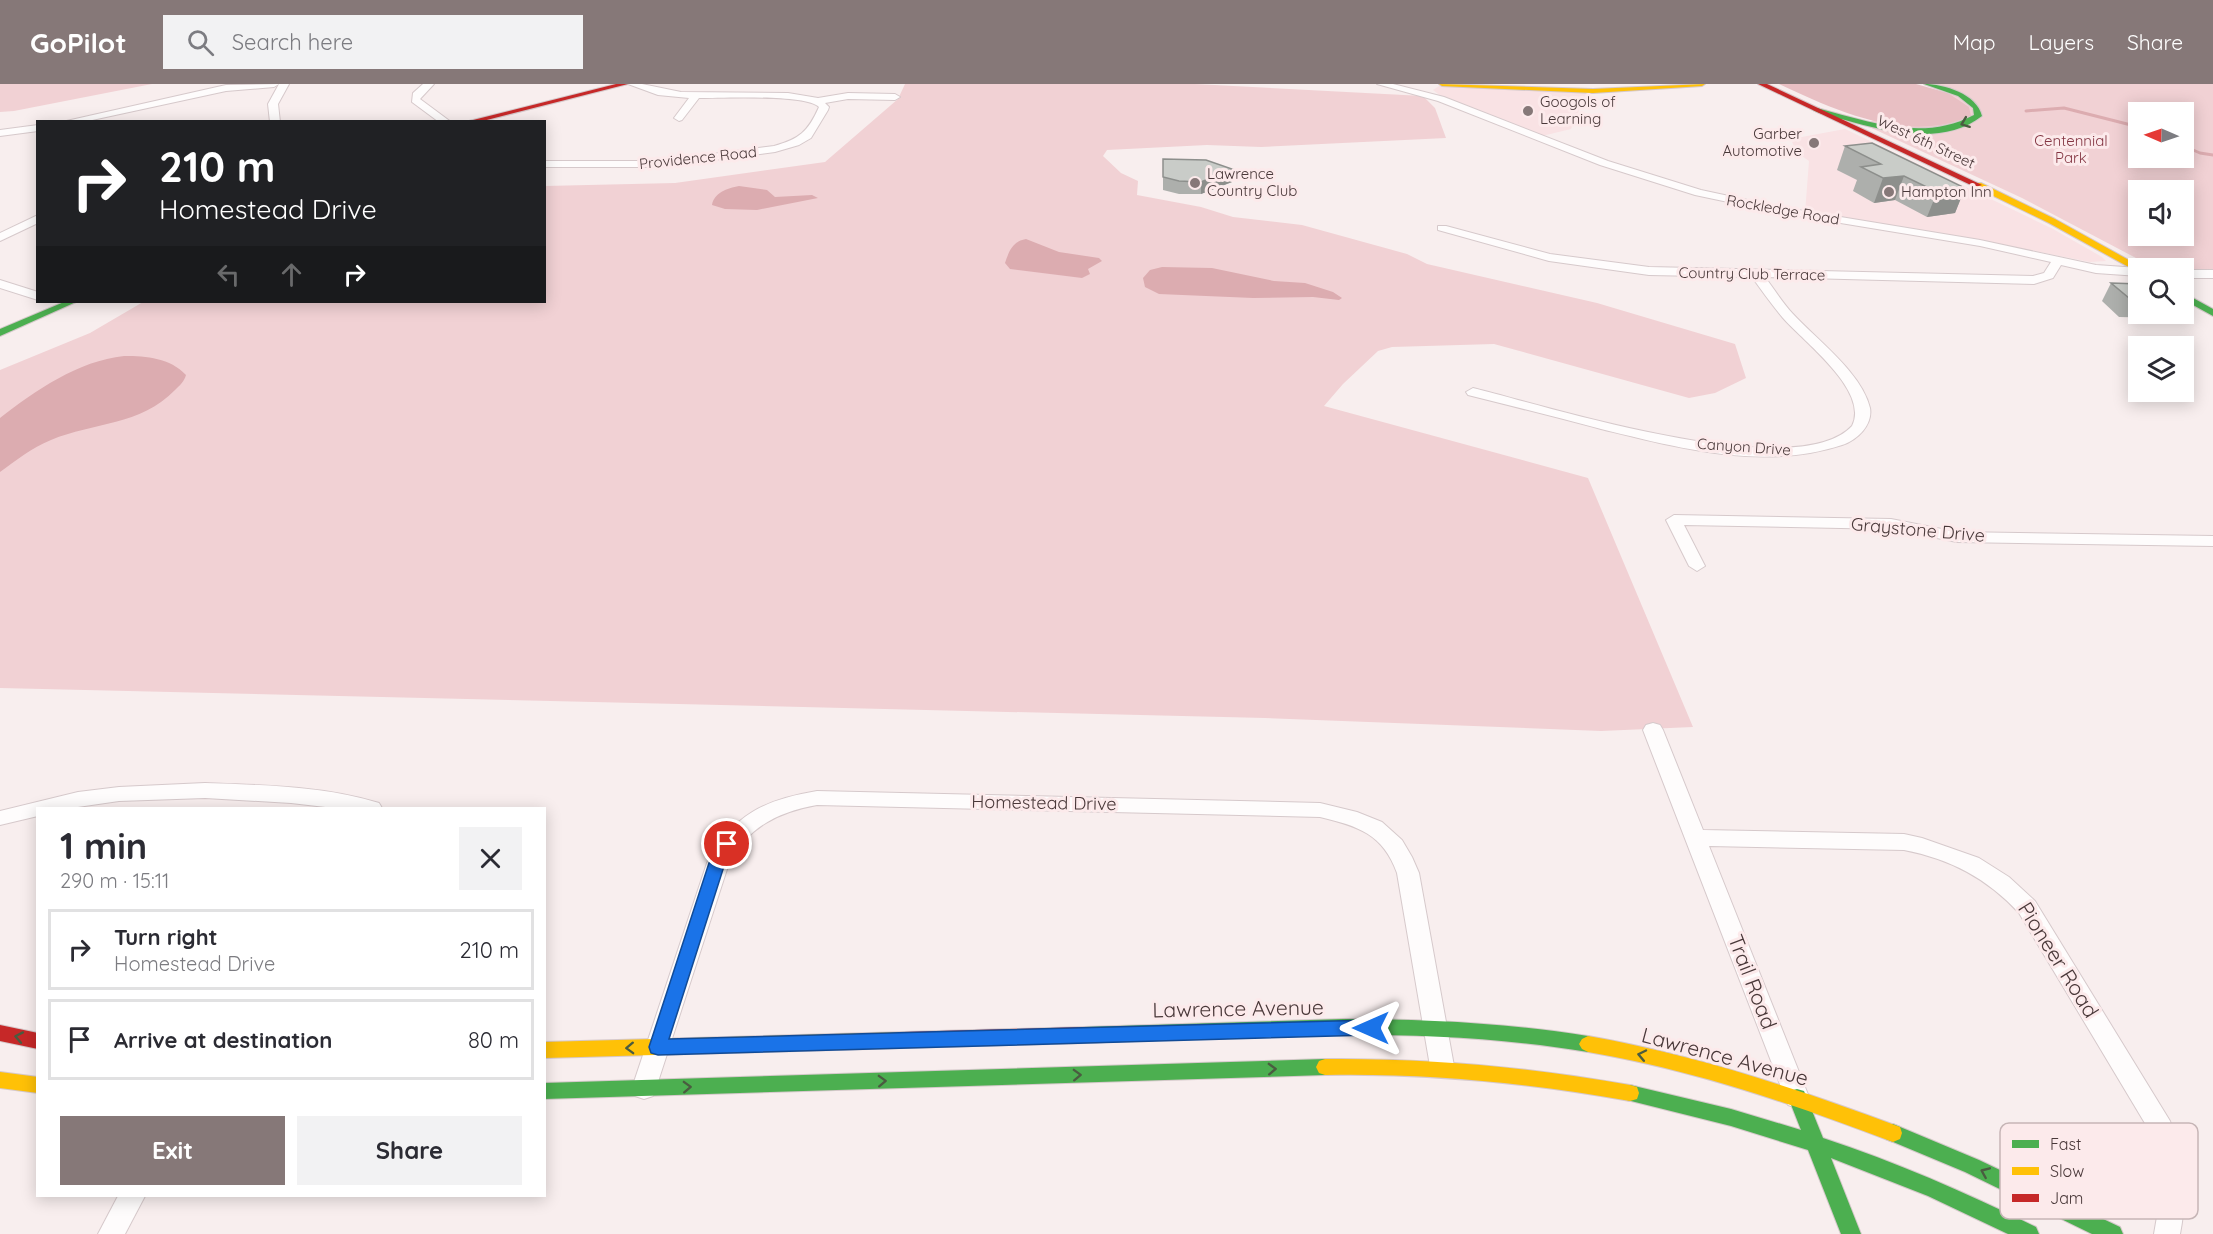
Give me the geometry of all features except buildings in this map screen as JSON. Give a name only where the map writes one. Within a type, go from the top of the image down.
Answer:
[{"type":"main road","points":[[476,120],[625,84]]},
{"type":"main road","points":[[1442,84],[1613,87],[1702,84]]},
{"type":"main road","name":"West 6th Street","points":[[1761,84],[2012,201],[2128,264]]},
{"type":"main road","points":[[1817,110],[1872,124],[1915,129],[1955,127],[1971,122],[1978,116],[1977,107],[1967,99],[1927,84]]},
{"type":"main road","points":[[504,120],[640,85]]},
{"type":"main road","points":[[2194,302],[2213,313]]},
{"type":"main road","points":[[0,322],[44,303]]},
{"type":"main road","points":[[0,333],[63,303]]},
{"type":"main road","name":"Lawrence Avenue","points":[[546,1050],[1311,1028],[1435,1028],[1522,1034],[1677,1062],[1797,1097],[1849,1115],[2000,1178]]},
{"type":"main road","points":[[0,1033],[36,1041]]},
{"type":"main road","points":[[546,1091],[1378,1065],[1442,1066],[1529,1075],[1664,1099],[1720,1113],[1816,1143],[1912,1181],[2029,1234]]},
{"type":"main road","points":[[0,1080],[36,1086]]},
{"type":"main road","name":"Trail Road","points":[[1797,1097],[1851,1234]]},
{"type":"main road","points":[[1874,1141],[1908,1139]]},
{"type":"main road","points":[[1816,1143],[1850,1142]]},
{"type":"main road","name":"Lawrence Avenue","points":[[2084,1219],[2113,1234]]},
{"type":"street","points":[[76,120],[226,88],[274,84]]},
{"type":"street","points":[[272,120],[273,104],[284,84]]},
{"type":"street","points":[[429,84],[418,93],[415,100],[443,120]]},
{"type":"street","name":"Rockledge Road","points":[[1382,84],[1441,99],[1604,163],[1699,193],[1780,210],[1980,243],[2096,269],[2128,270]]},
{"type":"street","points":[[1429,84],[1430,91],[1441,99]]},
{"type":"street","points":[[640,85],[669,94],[788,96],[818,101],[849,96],[895,97]]},
{"type":"street","points":[[679,118],[696,95]]},
{"type":"street","name":"Providence Road","points":[[546,164],[658,164],[775,149],[795,143],[807,136],[824,107],[818,101]]},
{"type":"street","points":[[0,133],[36,128]]},
{"type":"street","points":[[0,238],[36,219]]},
{"type":"street","name":"Country Club Terrace","points":[[1442,228],[1520,250],[1590,264],[1680,273],[2034,280],[2049,275],[2058,260]]},
{"type":"street","points":[[2194,274],[2213,274]]},
{"type":"street","name":"Canyon Drive","points":[[1473,392],[1662,439],[1714,448],[1784,452],[1834,444],[1847,438],[1862,422],[1864,413],[1860,400],[1828,356],[1786,314],[1757,275]]},
{"type":"street","points":[[0,284],[36,295]]},
{"type":"street","name":"Graystone Drive","points":[[1697,566],[1674,520],[1891,524],[1957,537],[2213,541]]},
{"type":"street","name":"Trail Road","points":[[1653,730],[1797,1097]]},
{"type":"street","points":[[48,807],[88,799],[178,791],[265,795],[364,807]]},
{"type":"street","name":"Homestead Drive","points":[[644,1088],[717,863],[727,844],[739,830],[774,808],[792,801],[817,798],[1320,810],[1347,816],[1380,831],[1402,854],[1408,873],[1442,1066]]},
{"type":"street","points":[[0,819],[36,810]]},
{"type":"street","name":"Pioneer Road","points":[[1695,838],[1904,842],[1925,846],[1976,865],[2014,892],[2027,907],[2158,1123]]},
{"type":"street","points":[[111,1234],[131,1197]]},
{"type":"street","name":"Pioneer Road","points":[[2166,1234],[2168,1219]]},
{"type":"shaded area","points":[[1779,84],[1916,84],[1948,93],[1969,107],[1971,116],[1947,124],[1922,127],[1873,121],[1824,104]]},
{"type":"shaded area","name":"Googols of Learning","points":[[1439,86],[1587,92],[1571,129],[1542,136],[1442,97],[1433,90]]},
{"type":"shaded area","points":[[1845,129],[2053,229],[2106,261],[2090,262],[2009,246],[1805,213],[1809,161],[1796,152],[1791,139]]},
{"type":"shaded area","points":[[739,186],[767,190],[775,197],[812,195],[818,198],[757,210],[725,209],[712,205],[715,197],[722,192]]},
{"type":"shaded area","points":[[1026,239],[1059,252],[1099,258],[1102,261],[1088,269],[1090,274],[1082,278],[1010,269],[1005,263],[1010,251],[1015,244]]},
{"type":"shaded area","points":[[1162,267],[1212,268],[1274,281],[1305,283],[1333,292],[1342,298],[1339,300],[1313,297],[1253,298],[1159,294],[1145,287],[1143,278],[1150,270]]},
{"type":"shaded area","points":[[124,356],[158,359],[180,369],[186,375],[175,390],[147,410],[116,422],[51,440],[31,450],[0,472],[0,418],[43,387],[74,370]]},
{"type":"green space","points":[[0,84],[152,84],[0,112]]},
{"type":"green space","name":"Lawrence Country Club","points":[[905,84],[1195,84],[1423,96],[1435,108],[1446,138],[1261,147],[1207,145],[1107,150],[1103,156],[1121,173],[1138,181],[1137,195],[1201,207],[1233,217],[1302,225],[1407,254],[1427,264],[1597,303],[1735,344],[1746,378],[1715,393],[1689,398],[1494,344],[1392,347],[1378,351],[1343,384],[1324,406],[1588,478],[1693,727],[1601,731],[1265,718],[0,688],[0,370],[90,333],[141,303],[546,303],[546,186],[675,183],[825,162],[898,99]]},
{"type":"green space","name":"Centennial Park","points":[[1933,84],[2213,84],[2213,271],[2194,270],[2194,258],[2136,258],[2022,198],[1863,124],[1956,92]]},
{"type":"waterway","points":[[2026,111],[2064,108],[2128,124]]},
{"type":"waterway","points":[[2194,150],[2213,155]]},
{"type":"traffic: fast","points":[[1817,110],[1877,126],[1920,131],[1941,130],[1960,125],[1978,116],[1976,107],[1960,95],[1927,84]]},
{"type":"traffic: fast","points":[[2194,302],[2213,313]]},
{"type":"traffic: fast","points":[[0,333],[69,303]]},
{"type":"traffic: fast","points":[[1084,1035],[1395,1027],[1509,1033],[1588,1044]]},
{"type":"traffic: fast","points":[[546,1091],[1325,1067]]},
{"type":"traffic: fast","points":[[1630,1093],[1731,1117],[1834,1150],[1935,1190],[2029,1234]]},
{"type":"traffic: fast","points":[[1797,1097],[1851,1234]]},
{"type":"traffic: fast","points":[[1893,1133],[2000,1180]]},
{"type":"traffic: fast","points":[[2082,1219],[2113,1234]]},
{"type":"traffic: slow","points":[[1442,84],[1593,91],[1702,84]]},
{"type":"traffic: slow","points":[[1978,185],[2052,221],[2128,263]]},
{"type":"traffic: slow","points":[[546,1050],[904,1040]]},
{"type":"traffic: slow","points":[[1588,1044],[1666,1059],[1743,1080],[1893,1133]]},
{"type":"traffic: slow","points":[[1325,1067],[1402,1067],[1478,1072],[1554,1080],[1630,1093]]},
{"type":"traffic: slow","points":[[0,1080],[36,1085]]},
{"type":"traffic: jam","points":[[476,120],[625,84]]},
{"type":"traffic: jam","points":[[1761,84],[1978,185]]},
{"type":"traffic: jam","points":[[0,1033],[36,1041]]},
{"type":"traffic: jam","points":[[904,1040],[1084,1035]]},
{"type":"place","name":"Googols of Learning","points":[[1528,111]]},
{"type":"place","name":"Garber Automotive","points":[[1814,143]]},
{"type":"place","name":"Lawrence Country Club","points":[[1195,183]]},
{"type":"place","name":"Hampton Inn","points":[[1889,192]]},
{"type":"route","points":[[727,844],[717,863],[658,1047],[1371,1028]]}]
